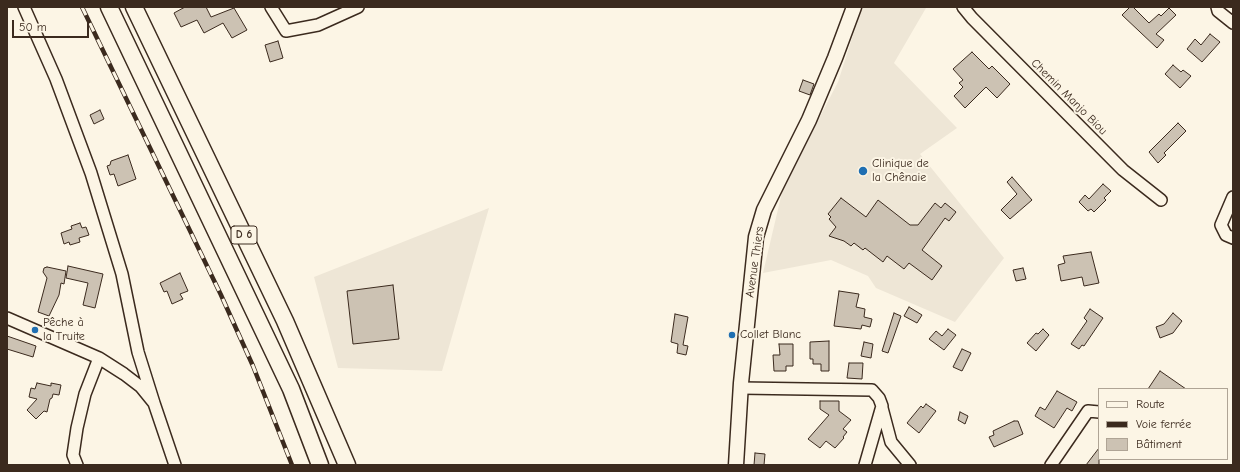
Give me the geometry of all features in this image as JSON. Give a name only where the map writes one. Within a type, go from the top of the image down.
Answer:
[{"type":"highway","name":"D 6","points":[[109,7],[291,389],[320,465]]},
{"type":"highway","name":"D 6","points":[[134,7],[275,300],[316,390],[347,465]]},
{"type":"main road","name":"Avenue Thiers","points":[[736,465],[741,388],[756,237],[764,210],[809,120],[835,58],[854,7]]},
{"type":"street","points":[[24,7],[56,79],[91,173],[122,274],[138,352],[175,465]]},
{"type":"street","points":[[271,7],[286,32],[318,25],[358,7]]},
{"type":"street","name":"Chemin Manjo Biou","points":[[963,7],[972,18],[1123,170],[1161,200]]},
{"type":"street","points":[[1217,7],[1218,11],[1233,23]]},
{"type":"street","points":[[1233,197],[1222,225],[1226,235],[1233,238]]},
{"type":"street","points":[[7,318],[99,358],[141,387],[154,403]]},
{"type":"street","points":[[77,465],[73,455],[77,428],[85,394],[99,358]]},
{"type":"street","points":[[741,388],[872,390],[879,398],[882,406],[890,442],[910,465]]},
{"type":"street","points":[[865,465],[882,406]]},
{"type":"street","points":[[1051,465],[1088,411],[1098,412]]},
{"type":"shaded area","name":"Clinique de la Chênaie","points":[[862,7],[926,8],[894,63],[957,128],[920,154],[1004,258],[955,322],[876,288],[868,276],[831,260],[763,273],[783,188],[838,82]]},
{"type":"shaded area","points":[[489,208],[442,371],[338,368],[314,277]]},
{"type":"building","points":[[185,7],[206,7],[211,17],[234,8],[247,30],[232,38],[223,23],[204,33],[197,20],[181,27],[174,13]]},
{"type":"building","points":[[1130,7],[1133,7],[1149,23],[1159,14],[1161,16],[1169,8],[1176,15],[1156,34],[1164,40],[1157,48],[1122,15]]},
{"type":"building","points":[[1210,34],[1220,42],[1202,62],[1187,49],[1195,39],[1201,45]]},
{"type":"building","points":[[278,41],[283,58],[270,62],[265,45]]},
{"type":"building","points":[[972,52],[989,69],[992,66],[1010,84],[997,98],[986,87],[965,108],[954,96],[963,87],[959,83],[963,80],[953,69]]},
{"type":"building","points":[[1173,65],[1181,72],[1183,70],[1191,76],[1180,88],[1165,74]]},
{"type":"building","points":[[803,80],[814,84],[810,95],[799,91]]},
{"type":"building","points":[[100,110],[104,119],[94,124],[90,115]]},
{"type":"building","points":[[1178,123],[1186,131],[1164,153],[1166,155],[1158,163],[1149,152]]},
{"type":"building","points":[[128,155],[136,179],[118,186],[114,174],[110,175],[107,166],[110,165],[111,161]]},
{"type":"building","points":[[1012,177],[1032,200],[1010,219],[1001,210],[1017,194],[1007,182]]},
{"type":"building","points":[[1103,184],[1111,191],[1104,198],[1106,200],[1094,212],[1091,209],[1088,211],[1079,202],[1085,195],[1089,199]]},
{"type":"building","points":[[841,198],[866,217],[878,200],[910,225],[918,225],[935,203],[941,208],[945,203],[956,212],[949,221],[945,218],[922,250],[942,266],[932,280],[909,263],[904,269],[887,256],[883,262],[865,248],[863,250],[854,243],[851,246],[844,241],[829,236],[836,227],[829,219],[831,217],[828,214]]},
{"type":"building","points":[[80,223],[82,228],[86,227],[89,235],[79,238],[80,242],[70,245],[69,242],[64,244],[61,233],[72,229],[71,226]]},
{"type":"building","points":[[1091,252],[1099,283],[1084,286],[1082,277],[1061,281],[1058,265],[1065,263],[1063,256]]},
{"type":"building","points":[[68,266],[103,274],[95,308],[83,305],[88,283],[66,278]]},
{"type":"building","points":[[47,267],[66,271],[64,284],[61,283],[59,295],[49,316],[38,312],[47,278],[43,272],[44,268]]},
{"type":"building","points":[[1023,268],[1026,279],[1016,281],[1013,270]]},
{"type":"building","points":[[180,273],[188,291],[180,294],[183,299],[172,304],[167,291],[164,292],[160,283]]},
{"type":"building","points":[[393,285],[399,339],[353,344],[347,291]]},
{"type":"building","points":[[839,291],[859,294],[856,307],[865,309],[864,317],[872,319],[870,327],[862,325],[861,329],[834,326]]},
{"type":"building","points":[[909,307],[922,315],[917,323],[904,316]]},
{"type":"building","points":[[1090,309],[1103,318],[1084,346],[1082,345],[1079,349],[1071,344],[1087,321],[1084,318]]},
{"type":"building","points":[[894,313],[901,316],[888,353],[882,351]]},
{"type":"building","points":[[1173,313],[1182,321],[1173,333],[1160,338],[1156,327],[1164,324]]},
{"type":"building","points":[[675,314],[688,317],[683,345],[688,346],[686,355],[677,353],[678,344],[671,342]]},
{"type":"building","points":[[948,329],[956,335],[944,350],[929,339],[936,331],[942,336]]},
{"type":"building","points":[[1043,329],[1049,335],[1036,351],[1027,343],[1036,333],[1038,334]]},
{"type":"building","points":[[7,336],[36,346],[33,357],[7,349]]},
{"type":"building","points":[[829,341],[829,371],[821,371],[821,364],[813,364],[813,359],[810,359],[810,342]]},
{"type":"building","points":[[864,342],[873,344],[871,358],[861,356]]},
{"type":"building","points":[[779,344],[793,344],[793,366],[786,366],[786,371],[774,371],[773,355],[780,355]]},
{"type":"building","points":[[962,349],[971,353],[962,371],[953,367]]},
{"type":"building","points":[[849,363],[863,363],[862,379],[847,378]]},
{"type":"building","points":[[1160,371],[1185,388],[1149,388]]},
{"type":"building","points":[[37,383],[51,386],[51,383],[61,385],[59,395],[53,394],[52,398],[50,399],[47,412],[44,411],[36,419],[27,410],[37,399],[29,397],[31,388],[35,389]]},
{"type":"building","points":[[1057,391],[1077,402],[1072,411],[1067,408],[1054,428],[1035,416],[1040,407],[1045,410]]},
{"type":"building","points":[[820,401],[839,401],[839,411],[851,420],[843,429],[847,432],[843,437],[844,438],[835,448],[826,441],[820,448],[808,439],[829,415],[820,409]]},
{"type":"building","points":[[926,404],[936,411],[919,433],[907,423],[921,406],[923,408]]},
{"type":"building","points":[[960,412],[968,416],[965,424],[958,420]]},
{"type":"building","points":[[1014,421],[1018,421],[1023,434],[994,447],[989,437],[994,435],[993,431]]},
{"type":"building","points":[[1098,449],[1099,465],[1086,465]]},
{"type":"building","points":[[755,453],[765,454],[764,465],[754,465]]},
{"type":"railway","points":[[82,7],[221,295],[253,366],[292,465]]},
{"type":"place","name":"Clinique de la Chênaie","points":[[863,171]]},
{"type":"place","name":"Pêche à la Truite","points":[[35,330]]},
{"type":"place","name":"Collet Blanc","points":[[732,335]]}]
